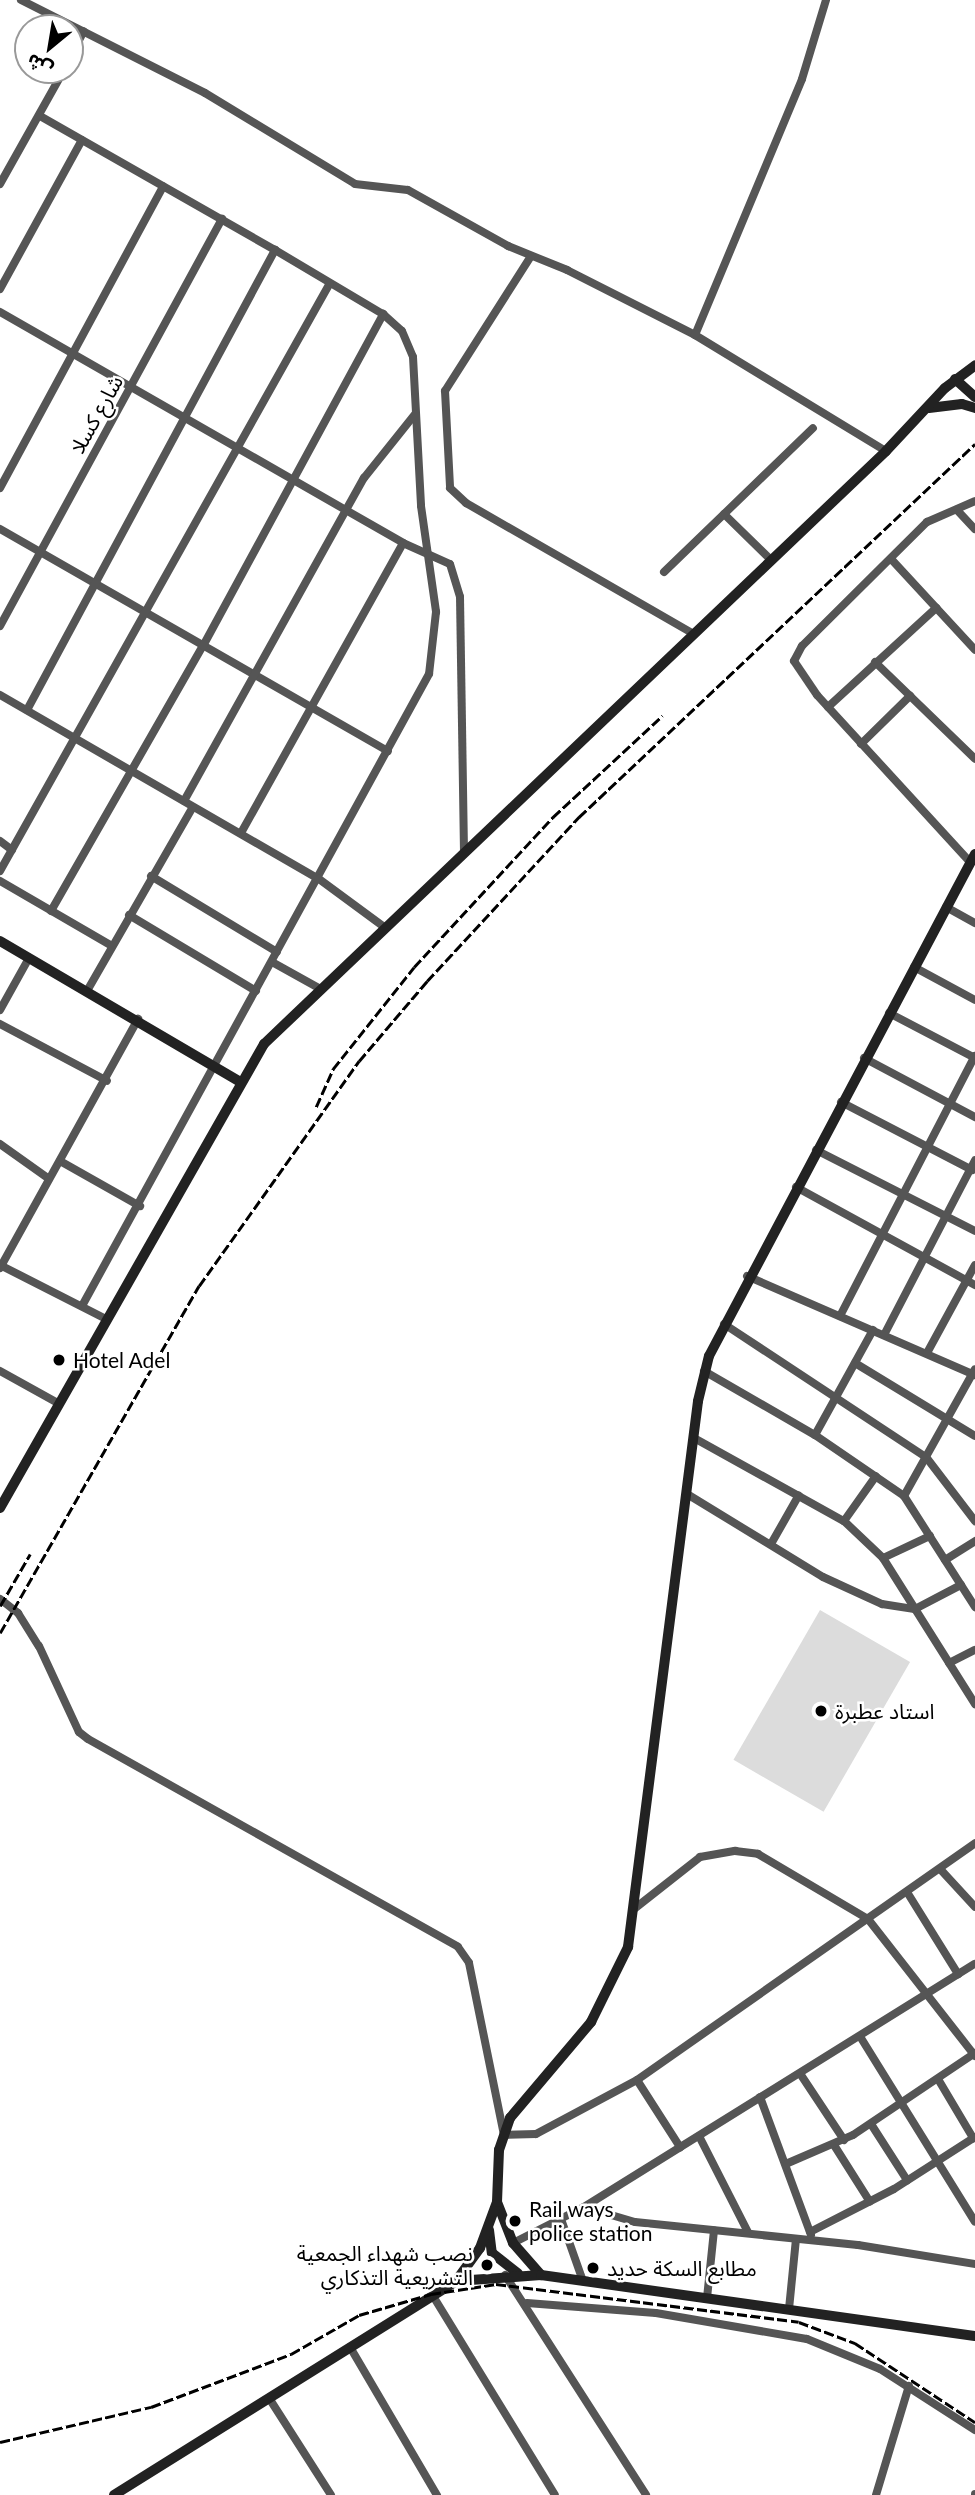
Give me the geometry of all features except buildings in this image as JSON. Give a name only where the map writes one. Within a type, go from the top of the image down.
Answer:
[{"type":"street","points":[[21,0],[53,14]]},
{"type":"street","points":[[695,335],[802,79],[826,0]]},
{"type":"street","points":[[84,31],[217,100],[355,184],[408,190],[531,256],[695,335],[886,451]]},
{"type":"street","points":[[0,184],[57,84]]},
{"type":"street","points":[[40,116],[383,314],[402,331],[412,350],[421,506],[430,552],[436,612],[430,668],[388,751],[140,1206],[82,1306]]},
{"type":"street","points":[[0,289],[82,139]]},
{"type":"street","points":[[0,488],[163,186]]},
{"type":"street","name":"شارع كسلا","points":[[0,626],[222,219]]},
{"type":"street","points":[[27,710],[275,250]]},
{"type":"street","points":[[531,256],[445,391],[450,488],[466,503],[694,634]]},
{"type":"street","points":[[0,871],[148,614],[330,283]]},
{"type":"street","points":[[0,312],[402,543],[430,552],[450,564],[460,597],[464,853]]},
{"type":"street","points":[[51,911],[202,646],[383,314]]},
{"type":"street","points":[[0,1508],[239,1081],[264,1044],[318,988],[464,853],[886,451],[955,379],[975,365]]},
{"type":"street","points":[[955,379],[975,397]]},
{"type":"street","points":[[929,408],[962,404],[975,408]]},
{"type":"street","points":[[184,802],[347,511],[383,451],[415,414]]},
{"type":"street","points":[[664,572],[813,428]]},
{"type":"street","points":[[504,2135],[527,2095],[591,2022],[628,1947],[704,1371],[747,1276],[973,858],[828,707],[800,673],[796,654],[927,522],[975,501]]},
{"type":"street","points":[[957,510],[975,529]]},
{"type":"street","points":[[724,514],[771,560]]},
{"type":"street","points":[[0,529],[388,751]]},
{"type":"street","points":[[241,833],[402,543]]},
{"type":"street","points":[[892,560],[975,650]]},
{"type":"street","points":[[828,707],[936,608]]},
{"type":"street","points":[[875,662],[975,759]]},
{"type":"street","points":[[0,695],[318,878],[384,927]]},
{"type":"street","points":[[861,744],[910,696]]},
{"type":"street","points":[[87,991],[193,807]]},
{"type":"street","points":[[0,841],[12,850]]},
{"type":"street","points":[[151,876],[277,952]]},
{"type":"street","points":[[0,881],[112,946]]},
{"type":"street","points":[[946,907],[975,923]]},
{"type":"street","points":[[129,915],[256,991]]},
{"type":"street","points":[[0,941],[138,1019],[239,1081]]},
{"type":"street","points":[[0,1010],[29,958]]},
{"type":"street","points":[[272,962],[318,988]]},
{"type":"street","points":[[914,967],[975,1000]]},
{"type":"street","points":[[840,1316],[975,1057],[889,1013]]},
{"type":"street","points":[[106,1319],[0,1266],[107,1081],[138,1019]]},
{"type":"street","points":[[0,1024],[107,1081]]},
{"type":"street","points":[[864,1058],[975,1117]]},
{"type":"street","points":[[841,1102],[973,1170]]},
{"type":"street","points":[[0,1144],[49,1179]]},
{"type":"street","points":[[816,1150],[975,1231]]},
{"type":"street","points":[[884,1335],[973,1170],[975,1160]]},
{"type":"street","points":[[60,1161],[140,1206]]},
{"type":"street","points":[[796,1187],[971,1282]]},
{"type":"street","points":[[927,1353],[971,1282],[975,1265]]},
{"type":"street","points":[[747,1276],[974,1372],[904,1496]]},
{"type":"street","points":[[724,1324],[926,1457],[971,1506],[975,1521]]},
{"type":"street","points":[[815,1435],[873,1330]]},
{"type":"street","points":[[855,1363],[975,1436]]},
{"type":"street","points":[[0,1371],[58,1403]]},
{"type":"street","points":[[704,1371],[815,1435],[904,1496],[975,1607]]},
{"type":"street","points":[[694,1438],[844,1521],[883,1558],[975,1704]]},
{"type":"street","points":[[844,1521],[876,1476]]},
{"type":"street","points":[[688,1494],[864,1597],[915,1609],[961,1585]]},
{"type":"street","points":[[771,1544],[799,1495]]},
{"type":"street","points":[[883,1558],[930,1536]]},
{"type":"street","points":[[945,1560],[975,1541]]},
{"type":"street","points":[[0,1599],[18,1613],[39,1646],[79,1732],[88,1739],[458,1947],[470,1963],[504,2135],[496,2202],[489,2227],[456,2281]]},
{"type":"street","points":[[949,1663],[975,1650]]},
{"type":"street","points":[[504,2135],[536,2134],[637,2080],[975,1843]]},
{"type":"street","points":[[634,1909],[700,1857],[734,1851],[772,1861],[867,1919],[975,2055],[844,2140],[788,2163]]},
{"type":"street","points":[[940,1870],[975,1907]]},
{"type":"street","points":[[907,1892],[958,1975]]},
{"type":"street","points":[[513,2243],[584,2207],[975,1965]]},
{"type":"street","points":[[861,2038],[904,2102],[975,2222]]},
{"type":"street","points":[[801,2074],[844,2140]]},
{"type":"street","points":[[584,2207],[635,2222],[796,2239],[812,2236],[974,2137],[938,2079]]},
{"type":"street","points":[[637,2080],[680,2147]]},
{"type":"street","points":[[760,2097],[788,2163],[812,2236]]},
{"type":"street","points":[[871,2124],[907,2180]]},
{"type":"street","points":[[699,2136],[748,2232]]},
{"type":"street","points":[[834,2145],[870,2202]]},
{"type":"street","points":[[496,2202],[513,2243],[541,2275]]},
{"type":"street","points":[[561,2219],[583,2281]]},
{"type":"street","points":[[489,2227],[492,2253],[520,2274]]},
{"type":"street","points":[[708,2298],[714,2230]]},
{"type":"street","points":[[812,2236],[975,2264]]},
{"type":"street","points":[[789,2309],[796,2239]]},
{"type":"street","points":[[505,2274],[527,2303],[646,2495]]},
{"type":"street","points":[[114,2495],[456,2281],[505,2274],[541,2275],[975,2336]]},
{"type":"street","points":[[433,2296],[555,2495]]},
{"type":"street","points":[[527,2303],[599,2306],[768,2329],[846,2353],[909,2386],[975,2430]]},
{"type":"street","points":[[350,2347],[437,2495]]},
{"type":"street","points":[[876,2495],[909,2386]]},
{"type":"street","points":[[269,2398],[331,2495]]},
{"type":"shaded area","points":[[820,1610],[910,1662],[824,1812],[734,1760]]},
{"type":"railway","points":[[0,1633],[199,1286],[359,1061],[427,981],[579,817],[975,444]]},
{"type":"railway","points":[[316,1107],[333,1069],[414,967],[553,817],[662,716]]},
{"type":"railway","points":[[0,1606],[30,1554]]},
{"type":"railway","points":[[0,2442],[151,2407],[291,2354],[359,2315],[431,2294],[496,2284],[799,2322],[855,2343],[975,2422]]},
{"type":"place","name":"Hotel Adel","points":[[59,1360]]},
{"type":"place","name":"استاد عطبرة","points":[[821,1711]]},
{"type":"place","name":"Rail ways police station","points":[[515,2221]]},
{"type":"place","name":"نصب شهداء الجمعية التشريعية التذكاري","points":[[487,2265]]},
{"type":"place","name":"مطابع السكة حديد","points":[[593,2268]]}]
